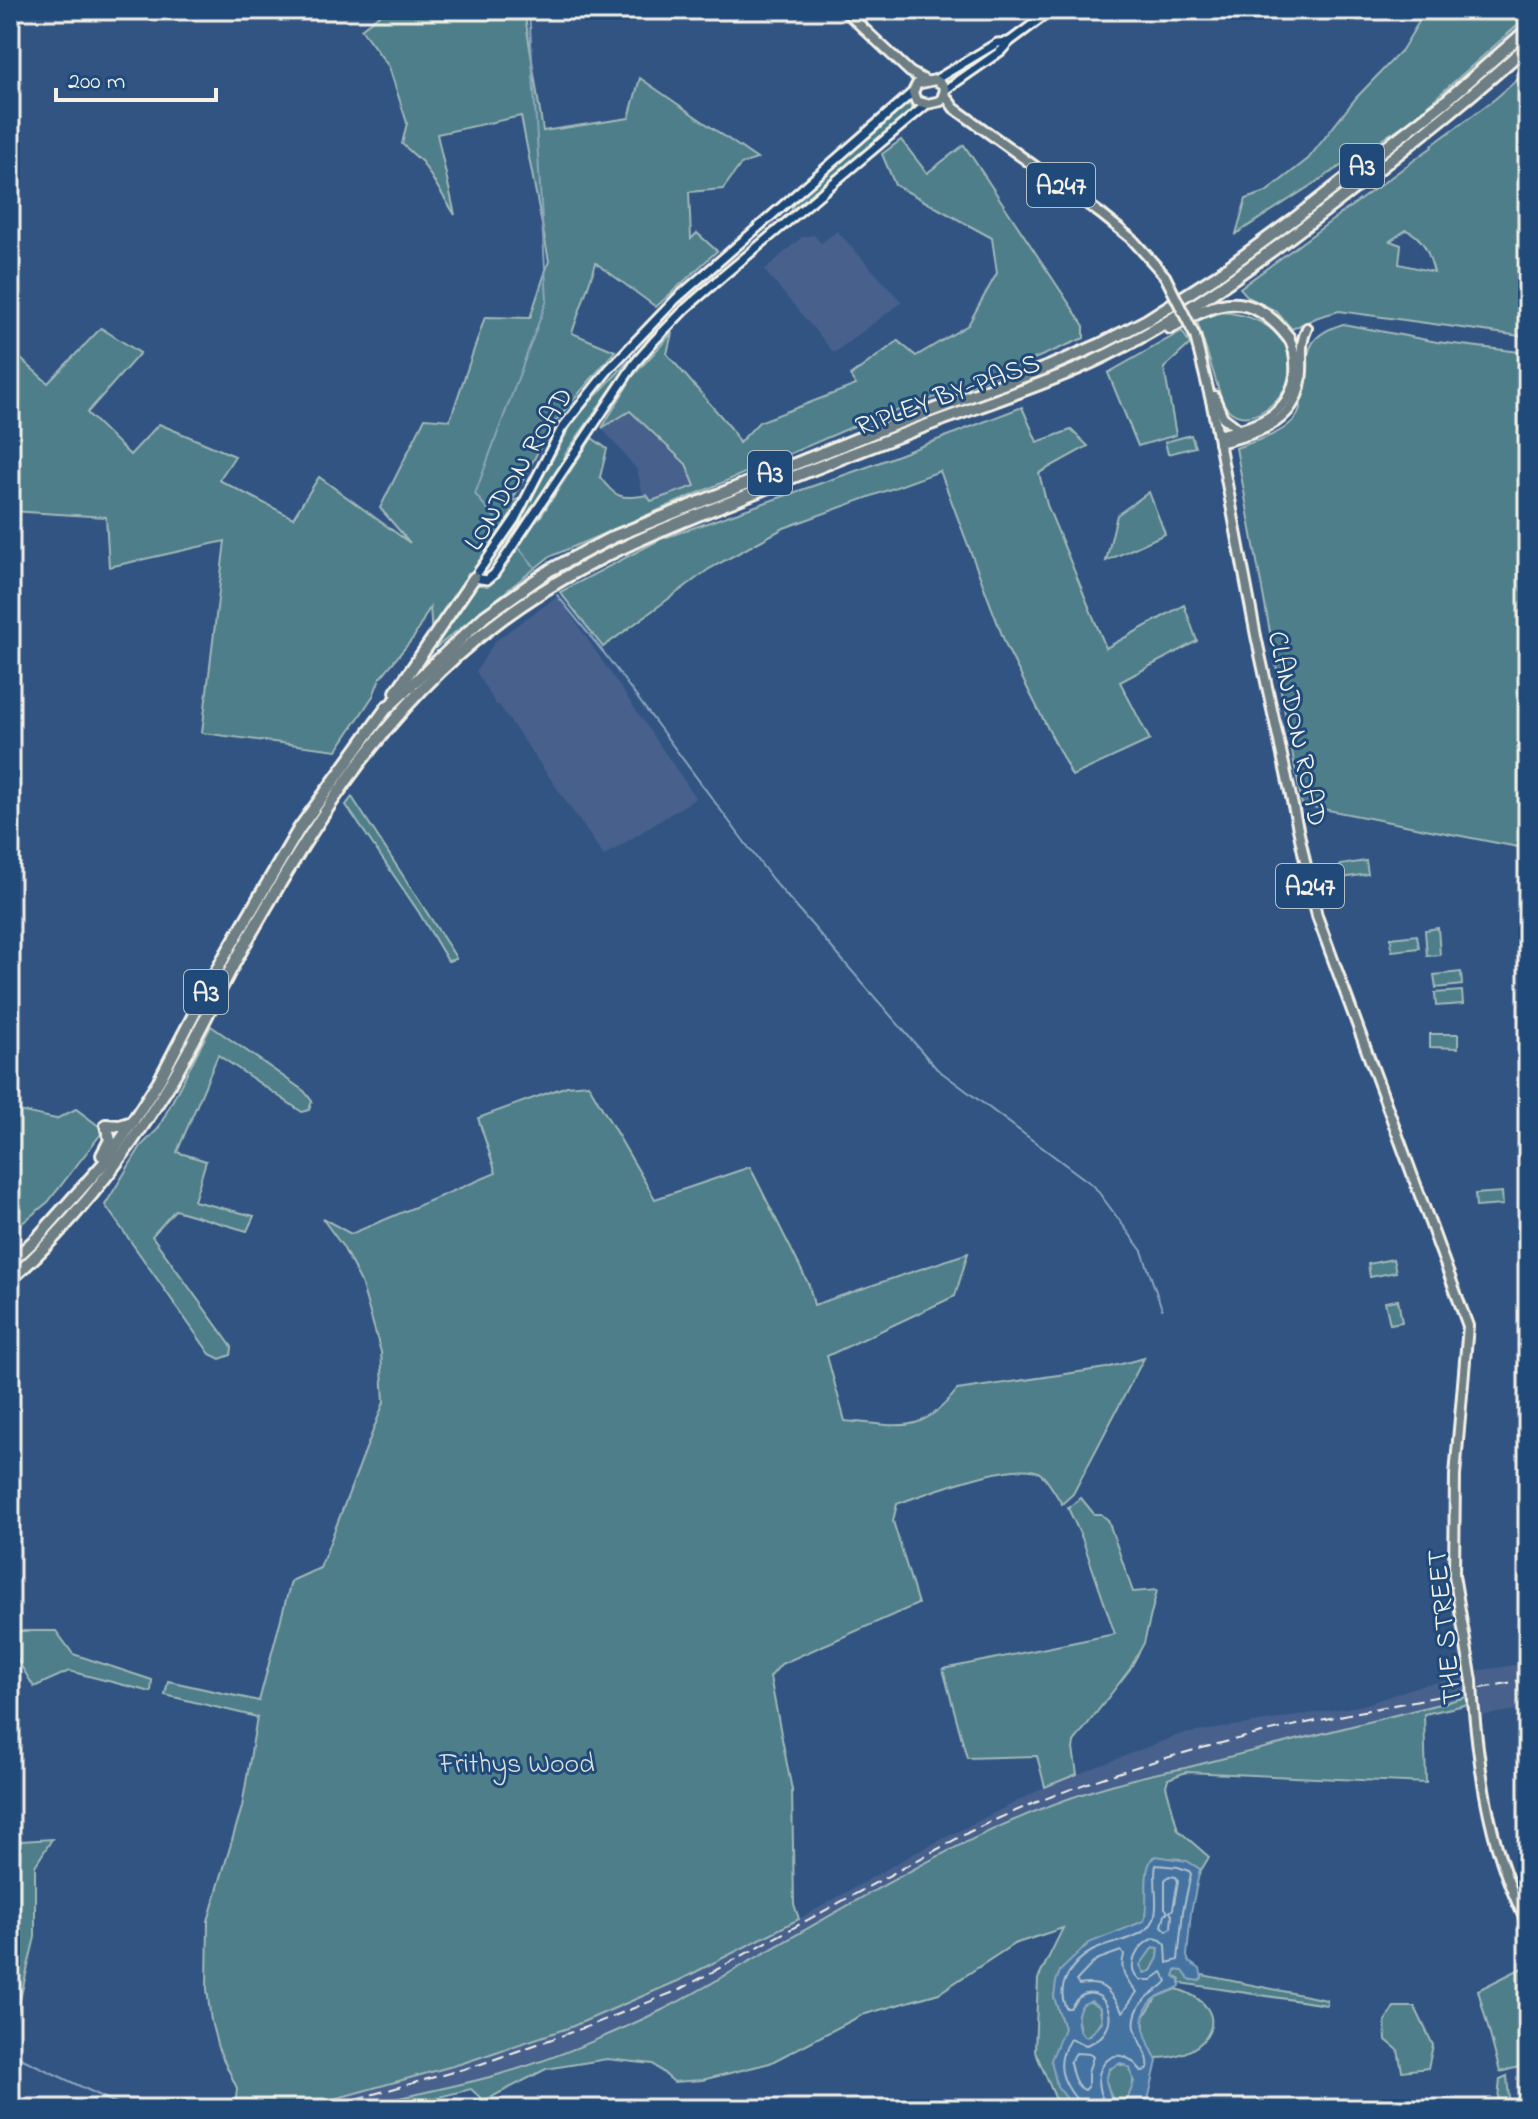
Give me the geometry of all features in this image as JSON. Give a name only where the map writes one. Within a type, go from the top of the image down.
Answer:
[{"type":"highway","name":"RIPLEY BY-PASS","points":[[386,709],[485,616],[550,570],[592,547],[687,505],[1075,357],[1169,307],[1294,219],[1446,101],[1528,29]]},
{"type":"highway","name":"RIPLEY BY-PASS","points":[[10,1280],[72,1219],[137,1135],[166,1091],[284,877],[369,751],[410,702],[489,629],[530,598],[588,564],[663,528],[882,442],[1052,380],[1106,355],[1196,305],[1250,268],[1455,109],[1528,45]]},
{"type":"highway","points":[[1106,355],[1145,343],[1204,309],[1229,303],[1244,304],[1266,314],[1289,338]]},
{"type":"highway","points":[[386,709],[474,578]]},
{"type":"highway","name":"A3","points":[[10,1263],[39,1236],[105,1162],[133,1122],[160,1079],[223,959],[292,840],[342,766],[386,709]]},
{"type":"highway","points":[[85,1184],[109,1143],[106,1125],[119,1126],[133,1122]]},
{"type":"main road","points":[[844,10],[910,72],[916,101],[927,104],[942,96],[1052,10]]},
{"type":"main road","points":[[914,89],[997,43],[1009,42]]},
{"type":"main road","name":"CLANDON ROAD","points":[[910,72],[942,84],[942,96],[951,106],[1132,239],[1164,275],[1195,336],[1259,652],[1317,916],[1466,1318]]},
{"type":"main road","name":"LONDON ROAD","points":[[914,89],[676,299],[609,369],[562,428],[515,519],[474,578],[487,580],[494,574],[635,363],[675,319],[927,104]]},
{"type":"main road","points":[[1218,439],[1266,429],[1289,409],[1300,390],[1301,344],[1307,328]]},
{"type":"main road","points":[[1218,439],[1265,421],[1275,414],[1290,394],[1296,365],[1289,338]]},
{"type":"main road","points":[[1205,377],[1223,417],[1240,430]]},
{"type":"main road","name":"THE STREET","points":[[1466,1318],[1466,1375],[1455,1475],[1454,1575],[1472,1681],[1483,1788],[1495,1844],[1510,1888],[1528,1925]]},
{"type":"shaded area","points":[[837,231],[902,302],[834,353],[764,270],[802,237],[814,235],[821,243]]},
{"type":"shaded area","points":[[643,403],[731,428],[746,458],[711,480],[650,501],[643,496],[637,470],[602,428]]},
{"type":"shaded area","points":[[558,596],[696,798],[604,856],[499,705],[496,705],[476,671],[496,640]]},
{"type":"shaded area","points":[[1528,1663],[1528,1708],[1481,1716],[1474,1671]]},
{"type":"shaded area","points":[[1467,1678],[1468,1706],[1424,1716],[1375,1719],[1185,1768],[1142,1775],[1087,1792],[1004,1825],[930,1860],[663,2010],[602,2038],[500,2074],[471,2088],[389,2109],[298,2109],[460,2064],[571,2027],[680,1980],[799,1919],[913,1854],[1045,1787],[1178,1735],[1364,1705],[1421,1685]]},
{"type":"green space","points":[[386,10],[434,10],[438,15],[456,10],[524,10],[543,131],[629,118],[640,78],[757,159],[741,164],[723,189],[689,192],[691,239],[697,233],[717,251],[656,307],[596,263],[572,333],[615,351],[552,425],[512,501],[533,495],[575,418],[637,352],[566,453],[539,519],[592,438],[607,449],[600,477],[620,496],[647,495],[651,501],[695,486],[686,464],[630,411],[602,428],[633,376],[672,333],[667,354],[731,428],[739,443],[759,422],[856,385],[850,376],[898,341],[916,356],[968,325],[997,273],[992,238],[895,185],[882,154],[901,140],[927,173],[964,145],[1084,326],[1084,338],[951,394],[852,427],[549,557],[433,650],[430,607],[414,637],[380,678],[373,696],[337,750],[202,733],[225,541],[109,567],[106,517],[11,511],[10,367],[20,358],[48,383],[101,328],[140,353],[87,413],[130,455],[159,424],[235,456],[219,480],[293,518],[319,477],[410,543],[380,508],[425,418],[450,420],[485,317],[530,318],[549,261],[521,116],[437,134],[455,215],[422,162],[402,144],[407,123],[389,67],[361,29]]},
{"type":"green space","points":[[1426,10],[1528,10],[1528,16],[1410,121],[1236,234],[1246,199],[1266,192],[1308,159],[1356,98],[1402,50]]},
{"type":"green space","points":[[1528,70],[1528,337],[1339,311],[1292,329],[1276,311],[1248,297],[1240,288],[1432,147]],"holes":[[[1406,230],[1425,247],[1434,272],[1399,264],[1401,245],[1390,241]]]},
{"type":"green space","points":[[907,102],[914,110],[798,210],[792,208],[795,199]]},
{"type":"green space","points":[[1217,312],[1256,320],[1278,335],[1286,346],[1290,358],[1287,384],[1272,404],[1252,416],[1231,412],[1223,403],[1197,321]]},
{"type":"green space","points":[[1343,324],[1437,342],[1528,353],[1528,849],[1302,805],[1236,448],[1277,432],[1291,423],[1297,416],[1301,402],[1313,343],[1319,336]]},
{"type":"green space","points":[[1182,331],[1190,344],[1164,368],[1176,435],[1138,446],[1108,373]]},
{"type":"green space","points":[[1022,407],[1037,442],[1071,430],[1088,446],[1039,473],[1047,505],[1106,648],[1184,605],[1197,641],[1120,682],[1150,740],[1072,776],[1007,648],[940,471],[784,528],[709,569],[603,647],[560,592],[661,539],[870,466]]},
{"type":"green space","points":[[1191,435],[1195,447],[1168,454],[1165,442]]},
{"type":"green space","points":[[1149,492],[1165,534],[1106,561],[1117,515]]},
{"type":"green space","points":[[352,797],[456,959],[448,961],[346,805]]},
{"type":"green space","points":[[1366,861],[1368,874],[1342,878],[1340,865]]},
{"type":"green space","points":[[1438,928],[1440,955],[1427,956],[1425,930]]},
{"type":"green space","points":[[1417,935],[1419,948],[1392,951],[1391,938]]},
{"type":"green space","points":[[1461,972],[1462,985],[1436,988],[1434,975]]},
{"type":"green space","points":[[1462,991],[1463,1004],[1436,1006],[1435,993]]},
{"type":"green space","points":[[211,1026],[304,1091],[312,1101],[309,1110],[302,1112],[218,1055],[177,1152],[206,1161],[194,1201],[254,1216],[247,1231],[175,1210],[152,1236],[232,1347],[231,1355],[220,1359],[210,1354],[105,1205],[141,1146],[158,1129]]},
{"type":"green space","points":[[1430,1034],[1458,1034],[1458,1048],[1430,1047]]},
{"type":"green space","name":"Frithys Wood","points":[[588,1084],[655,1199],[750,1167],[809,1285],[814,1305],[968,1253],[955,1296],[827,1356],[845,1421],[907,1425],[931,1415],[957,1390],[1106,1368],[1144,1358],[1073,1494],[1062,1504],[1041,1474],[1014,1470],[971,1479],[897,1504],[893,1521],[918,1604],[781,1664],[770,1677],[792,1790],[794,1904],[799,1919],[680,1980],[571,2027],[460,2064],[298,2109],[235,2109],[237,2088],[218,2048],[211,2021],[207,1989],[208,1921],[242,1807],[257,1717],[165,1695],[168,1681],[259,1701],[291,1581],[320,1568],[384,1402],[381,1352],[361,1282],[343,1247],[322,1218],[351,1234],[496,1173],[478,1118],[567,1086]]},
{"type":"green space","points":[[10,1109],[56,1119],[76,1109],[104,1130],[48,1202],[10,1233]]},
{"type":"green space","points":[[1502,1192],[1503,1205],[1476,1207],[1475,1194]]},
{"type":"green space","points":[[1393,1259],[1396,1272],[1370,1277],[1368,1264]]},
{"type":"green space","points":[[1398,1300],[1402,1322],[1390,1324],[1385,1302]]},
{"type":"green space","points":[[1081,1498],[1094,1514],[1101,1514],[1108,1520],[1133,1592],[1157,1590],[1144,1643],[1130,1669],[1074,1742],[1077,1774],[1045,1787],[1037,1756],[967,1758],[943,1669],[1115,1634],[1082,1538],[1068,1508]]},
{"type":"green space","points":[[10,1631],[56,1631],[73,1654],[152,1680],[151,1692],[69,1671],[34,1687],[10,1648]]},
{"type":"green space","points":[[1467,1697],[1469,1704],[1424,1714],[1426,1783],[1186,1772],[1168,1779],[1166,1786],[1178,1830],[1209,1857],[1200,1872],[1200,1869],[1180,1859],[1153,1857],[1148,1871],[1144,1921],[1085,1946],[1058,1976],[1054,1997],[1064,2028],[1070,2103],[1075,2109],[1060,2109],[1035,2051],[1038,1979],[1063,1928],[1014,1944],[939,1993],[862,2015],[770,2063],[702,2080],[674,2082],[653,2064],[607,2059],[546,2069],[484,2101],[471,2089],[390,2109],[355,2109],[497,2075],[600,2038],[682,2000],[958,1846],[1068,1799],[1126,1781]]},
{"type":"green space","points":[[52,1839],[35,1866],[35,1937],[10,2041],[10,1885],[21,1841]]},
{"type":"green space","points":[[1153,1947],[1159,1948],[1158,1958],[1151,1971],[1144,1973],[1140,1965]]},
{"type":"green space","points":[[1528,1965],[1526,2065],[1500,2072],[1478,1990]]},
{"type":"green space","points":[[1176,1970],[1184,1971],[1189,1979],[1199,1981],[1203,1975],[1327,2000],[1327,2005],[1180,1983],[1180,1979],[1174,1976]]},
{"type":"green space","points":[[1177,1989],[1196,1997],[1207,2008],[1211,2019],[1210,2031],[1191,2050],[1156,2058],[1145,2039],[1143,2018],[1157,1997]]},
{"type":"green space","points":[[1088,2001],[1099,2006],[1102,2019],[1086,2037],[1081,2034],[1078,2015],[1080,2007]]},
{"type":"green space","points":[[1394,2007],[1415,2007],[1433,2045],[1428,2068],[1402,2071],[1398,2050],[1386,2040],[1385,2021]]},
{"type":"green space","points":[[1117,2064],[1128,2066],[1133,2082],[1128,2097],[1120,2103],[1113,2100],[1106,2080],[1109,2071]]},
{"type":"green space","points":[[1507,2076],[1510,2109],[1497,2109],[1500,2079]]},
{"type":"water","points":[[1156,1856],[1187,1861],[1200,1869],[1191,1912],[1187,1956],[1189,1962],[1200,1969],[1202,1978],[1199,1981],[1189,1979],[1183,1971],[1176,1970],[1174,1976],[1180,1980],[1180,1986],[1157,1997],[1145,2012],[1144,2028],[1157,2061],[1147,2105],[1142,2109],[1075,2109],[1057,2086],[1051,2060],[1064,2028],[1054,1997],[1056,1982],[1060,1971],[1089,1943],[1144,1921],[1151,1860]],"holes":[[[1153,1947],[1159,1948],[1158,1958],[1151,1971],[1144,1973],[1140,1965]],[[1091,2001],[1101,2008],[1102,2022],[1089,2036],[1084,2036],[1078,2025],[1083,2004]],[[1121,2063],[1130,2068],[1134,2082],[1127,2100],[1120,2103],[1111,2098],[1106,2081],[1109,2069]]]},
{"type":"waterway","points":[[498,522],[475,494],[547,300],[529,10]]},
{"type":"waterway","points":[[519,548],[538,571]]},
{"type":"waterway","points":[[557,595],[604,653],[772,879],[937,1069],[1094,1186],[1142,1251],[1162,1309]]},
{"type":"waterway","points":[[10,2053],[122,2106]]},
{"type":"railway","points":[[320,2109],[478,2065],[679,1990],[969,1832],[1036,1802],[1105,1777],[1174,1756],[1314,1721],[1528,1679]]}]
